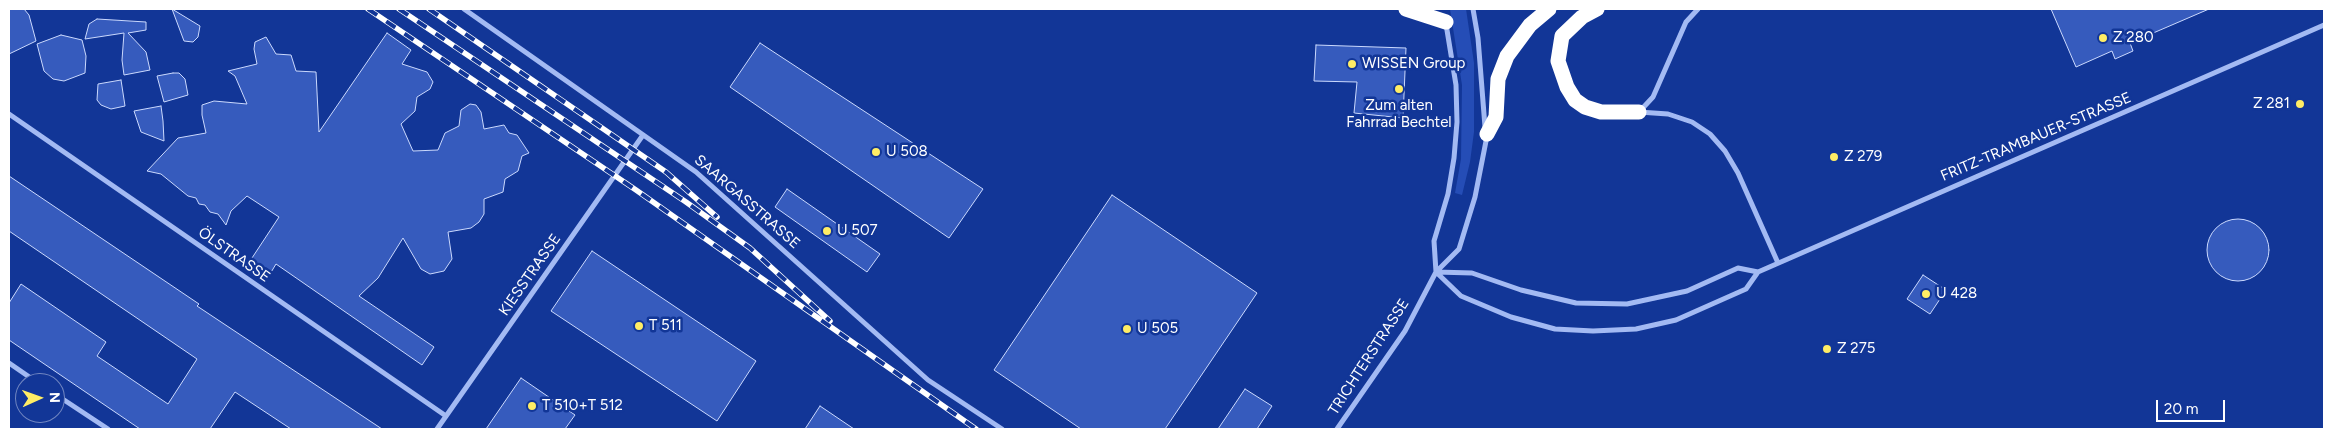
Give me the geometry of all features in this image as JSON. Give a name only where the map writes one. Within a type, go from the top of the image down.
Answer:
[{"type":"highway","points":[[1406,9],[1446,22]]},
{"type":"highway","points":[[1487,134],[1496,117],[1498,79],[1507,56],[1530,25],[1549,9]]},
{"type":"highway","points":[[1598,9],[1582,16],[1562,36],[1558,61],[1567,87],[1575,100],[1585,107],[1608,113],[1639,112]]},
{"type":"street","name":"SAARGASSTRASSE","points":[[464,9],[696,172],[928,380],[1002,429]]},
{"type":"street","points":[[1436,272],[1459,249],[1475,197],[1487,134],[1483,117],[1478,38],[1473,9]]},
{"type":"street","points":[[1639,112],[1652,97],[1686,22],[1698,9]]},
{"type":"street","points":[[1436,272],[1434,241],[1448,194],[1457,122],[1456,85],[1446,22]]},
{"type":"street","name":"FRITZ-TRAMBAUER-STRASSE","points":[[1436,272],[1461,296],[1488,308],[1555,329],[1593,331],[1636,329],[1676,320],[1746,290],[1758,272],[2324,25]]},
{"type":"street","points":[[1639,112],[1668,114],[1692,122],[1726,151],[1738,173],[1778,263]]},
{"type":"street","name":"ÖLSTRASSE","points":[[9,114],[446,416]]},
{"type":"street","name":"KIESSTRASSE","points":[[437,429],[643,135]]},
{"type":"street","name":"FRITZ-TRAMBAUER-STRASSE","points":[[1436,272],[1472,273],[1520,290],[1576,303],[1627,304],[1686,291],[1738,268],[1758,272]]},
{"type":"street","name":"TRICHTERSTRASSE","points":[[1337,429],[1405,331],[1436,272]]},
{"type":"street","points":[[9,363],[24,373]]},
{"type":"street","points":[[65,401],[108,429]]},
{"type":"shaded area","points":[[1450,9],[1466,9],[1474,63],[1474,132],[1470,162],[1462,195],[1455,193],[1461,159],[1462,85]]},
{"type":"building","points":[[9,9],[24,9],[29,15],[36,41],[9,54]]},
{"type":"building","points":[[172,9],[200,26],[198,37],[193,42],[184,41]]},
{"type":"building","name":"Z 280","points":[[2051,9],[2209,9],[2130,43],[2133,51],[2115,59],[2112,51],[2076,67]]},
{"type":"building","points":[[97,19],[146,22],[146,30],[128,33],[146,52],[150,70],[124,75],[122,60],[124,33],[85,39],[89,24]]},
{"type":"building","points":[[387,33],[411,50],[402,64],[427,72],[433,82],[430,89],[417,97],[415,111],[401,124],[413,151],[438,150],[445,133],[459,126],[461,110],[470,104],[476,105],[481,112],[484,129],[504,125],[509,133],[517,135],[529,153],[522,156],[518,171],[505,179],[503,192],[484,199],[484,214],[479,222],[471,228],[448,232],[452,259],[444,271],[430,274],[421,269],[403,238],[378,278],[359,296],[434,347],[422,365],[276,264],[270,274],[250,261],[279,217],[247,196],[231,211],[226,225],[218,214],[210,212],[205,205],[199,204],[196,198],[188,196],[161,174],[147,171],[178,138],[206,133],[202,105],[214,101],[247,104],[235,76],[228,71],[257,64],[254,49],[255,42],[266,37],[276,54],[291,55],[296,71],[316,72],[319,132]]},
{"type":"building","points":[[61,35],[82,40],[86,56],[85,73],[64,81],[53,79],[44,71],[37,44]]},
{"type":"building","name":"U 508","points":[[760,43],[983,189],[949,238],[730,87]]},
{"type":"building","points":[[1316,45],[1406,48],[1403,118],[1354,113],[1357,82],[1314,81]]},
{"type":"building","points":[[179,73],[185,79],[188,95],[164,102],[157,76]]},
{"type":"building","points":[[121,80],[125,106],[111,109],[101,105],[97,100],[98,84]]},
{"type":"building","points":[[161,106],[164,141],[141,132],[134,111]]},
{"type":"building","points":[[9,176],[199,304],[197,306],[382,429],[291,429],[235,392],[210,429],[140,429],[65,378],[65,373],[58,373],[9,340],[9,303],[21,284],[106,342],[97,356],[168,404],[197,359],[9,231]]},
{"type":"building","name":"U 507","points":[[787,189],[880,254],[867,272],[775,207]]},
{"type":"building","name":"U 505","points":[[1112,195],[1257,293],[1165,429],[1081,429],[994,370]]},
{"type":"building","points":[[2232,219],[2244,219],[2260,228],[2267,238],[2269,250],[2267,262],[2260,272],[2244,281],[2232,281],[2221,276],[2212,267],[2207,256],[2207,244],[2212,233],[2221,224]]},
{"type":"building","name":"T 511","points":[[592,251],[756,361],[717,421],[551,311]]},
{"type":"building","name":"U 428","points":[[1923,275],[1946,290],[1930,314],[1907,299]]},
{"type":"building","name":"T 510+T 512","points":[[521,378],[575,415],[565,429],[486,429]]},
{"type":"building","points":[[1245,389],[1272,406],[1257,429],[1218,429]]},
{"type":"building","points":[[820,406],[854,429],[805,429]]},
{"type":"railway","points":[[368,9],[636,190],[976,429]]},
{"type":"railway","points":[[399,9],[686,202],[750,248],[830,321]]},
{"type":"railway","points":[[429,9],[666,172],[717,217]]},
{"type":"place","name":"Z 280","points":[[2103,38]]},
{"type":"place","name":"WISSEN Group","points":[[1352,64]]},
{"type":"place","name":"Zum alten Fahrrad Bechtel","points":[[1399,89]]},
{"type":"place","name":"Z 281","points":[[2300,104]]},
{"type":"place","name":"U 508","points":[[876,152]]},
{"type":"place","name":"Z 279","points":[[1834,157]]},
{"type":"place","name":"U 507","points":[[827,231]]},
{"type":"place","name":"U 428","points":[[1926,294]]},
{"type":"place","name":"T 511","points":[[639,326]]},
{"type":"place","name":"U 505","points":[[1127,329]]},
{"type":"place","name":"Z 275","points":[[1827,349]]},
{"type":"place","name":"T 510+T 512","points":[[532,406]]}]
